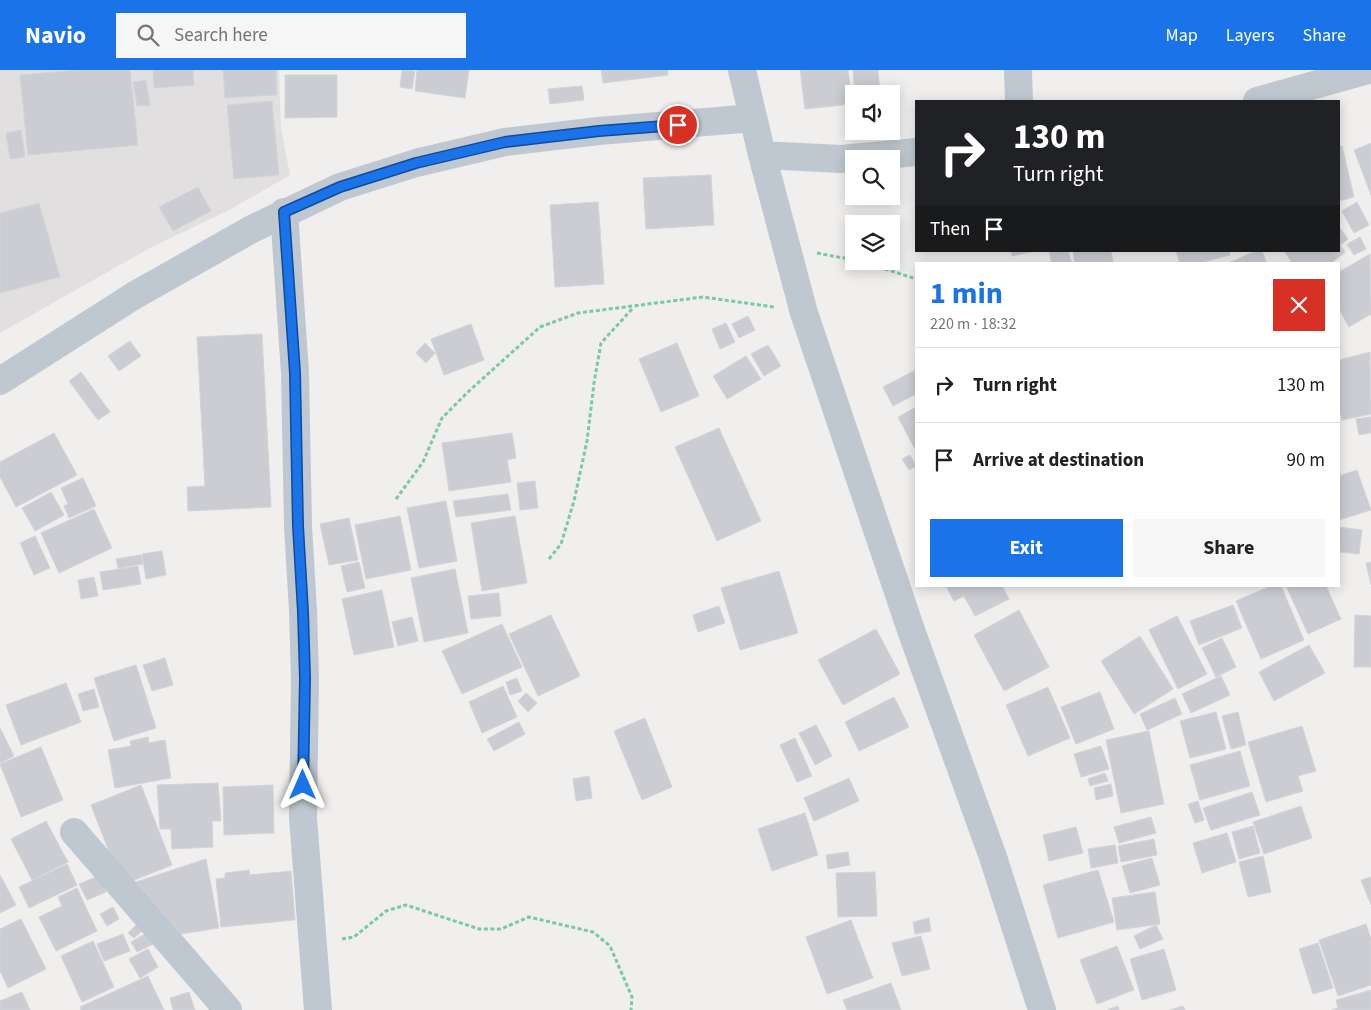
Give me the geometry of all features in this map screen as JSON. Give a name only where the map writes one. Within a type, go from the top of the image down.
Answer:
[{"type":"street","points":[[742,70],[762,155],[804,313],[912,633],[993,857],[1042,1010]]},
{"type":"street","points":[[1018,70],[1019,100]]},
{"type":"street","points":[[1262,100],[1368,70]]},
{"type":"street","points":[[0,381],[135,295],[284,212],[340,187],[416,163],[505,142],[599,131],[753,118]]},
{"type":"street","points":[[762,155],[841,159],[915,152]]},
{"type":"street","points":[[284,212],[295,373],[298,526],[303,612],[305,678],[303,818],[318,1010]]},
{"type":"street","points":[[74,832],[228,1010]]},
{"type":"path","points":[[888,270],[915,279]]},
{"type":"path","points":[[396,500],[423,462],[442,418],[540,327],[578,313],[703,297],[804,313]]},
{"type":"path","points":[[549,559],[561,544],[574,501],[587,441],[601,343],[634,307]]},
{"type":"path","points":[[312,943],[354,938],[386,911],[406,905],[479,930],[500,929],[529,917],[593,932],[610,946],[632,997],[631,1010]]},
{"type":"shaded area","points":[[0,70],[279,70],[281,128],[290,175],[231,209],[150,248],[0,333]]},
{"type":"building","points":[[77,70],[130,70],[138,145],[28,155],[20,75]]},
{"type":"building","points":[[153,70],[193,70],[194,85],[154,88]]},
{"type":"building","points":[[223,70],[276,70],[277,95],[225,98]]},
{"type":"building","points":[[402,70],[415,71],[412,89],[400,87]]},
{"type":"building","points":[[417,70],[469,70],[465,98],[415,91]]},
{"type":"building","points":[[601,70],[668,70],[668,75],[603,83]]},
{"type":"building","points":[[800,70],[848,70],[850,85],[845,85],[845,105],[805,109]]},
{"type":"building","points":[[853,70],[878,70],[879,85],[854,85]]},
{"type":"building","points":[[285,75],[337,75],[337,117],[285,118]]},
{"type":"building","points":[[146,80],[150,105],[137,106],[133,82]]},
{"type":"building","points":[[582,86],[584,100],[550,104],[548,89]]},
{"type":"building","points":[[272,101],[279,175],[234,179],[227,105]]},
{"type":"building","points":[[21,130],[25,157],[10,159],[6,133]]},
{"type":"building","points":[[1371,143],[1371,195],[1354,150]]},
{"type":"building","points":[[1340,146],[1342,146],[1354,197],[1340,201]]},
{"type":"building","points":[[711,175],[714,225],[646,229],[643,178]]},
{"type":"building","points":[[198,187],[211,211],[173,231],[159,207]]},
{"type":"building","points":[[598,202],[604,284],[555,287],[550,205]]},
{"type":"building","points":[[1357,202],[1369,225],[1354,233],[1342,211]]},
{"type":"building","points":[[39,203],[60,277],[0,293],[0,213]]},
{"type":"building","points":[[1340,228],[1348,239],[1340,245]]},
{"type":"building","points":[[1360,237],[1366,249],[1354,255],[1347,244]]},
{"type":"building","points":[[1340,245],[1345,252],[1332,262],[1292,262],[1285,252],[1340,252]]},
{"type":"building","points":[[1011,252],[1030,252],[1012,256]]},
{"type":"building","points":[[1049,252],[1068,252],[1071,262],[1052,262]]},
{"type":"building","points":[[1073,252],[1111,252],[1113,262],[1075,262]]},
{"type":"building","points":[[1176,252],[1229,252],[1230,255],[1203,262],[1179,262]]},
{"type":"building","points":[[1254,252],[1262,252],[1266,262],[1231,262]]},
{"type":"building","points":[[1370,254],[1371,314],[1349,327],[1340,311],[1340,271]]},
{"type":"building","points":[[748,316],[755,330],[739,338],[732,324]]},
{"type":"building","points":[[726,323],[735,342],[720,349],[712,329]]},
{"type":"building","points":[[471,324],[484,360],[444,375],[431,339]]},
{"type":"building","points":[[262,334],[271,507],[188,511],[187,487],[205,486],[197,337]]},
{"type":"building","points":[[130,341],[141,356],[119,371],[108,356]]},
{"type":"building","points":[[425,343],[435,353],[426,363],[416,353]]},
{"type":"building","points":[[677,343],[699,396],[661,412],[639,359]]},
{"type":"building","points":[[768,345],[781,366],[764,376],[751,354]]},
{"type":"building","points":[[1370,352],[1371,414],[1342,420],[1340,411],[1340,360]]},
{"type":"building","points":[[746,356],[761,379],[727,399],[713,376]]},
{"type":"building","points":[[915,371],[915,395],[893,406],[883,387]]},
{"type":"building","points":[[81,372],[110,412],[98,420],[69,381]]},
{"type":"building","points":[[915,408],[915,449],[898,417]]},
{"type":"building","points":[[1371,417],[1371,433],[1359,435],[1356,419]]},
{"type":"building","points":[[719,428],[761,521],[717,541],[675,447]]},
{"type":"building","points":[[54,433],[77,475],[16,507],[0,477],[0,462]]},
{"type":"building","points":[[512,433],[516,458],[507,460],[511,482],[449,491],[442,443]]},
{"type":"building","points":[[910,455],[915,467],[909,470],[902,459]]},
{"type":"building","points":[[1357,470],[1371,510],[1340,520],[1340,476]]},
{"type":"building","points":[[83,478],[96,506],[69,518],[64,506],[68,504],[61,488]]},
{"type":"building","points":[[535,481],[538,508],[520,510],[517,483]]},
{"type":"building","points":[[51,492],[64,515],[35,531],[22,508]]},
{"type":"building","points":[[508,494],[511,510],[456,517],[453,501]]},
{"type":"building","points":[[446,501],[457,561],[419,568],[407,508]]},
{"type":"building","points":[[94,509],[112,548],[59,573],[41,533]]},
{"type":"building","points":[[400,516],[411,570],[366,579],[355,525]]},
{"type":"building","points":[[515,516],[527,583],[482,591],[471,523]]},
{"type":"building","points":[[349,518],[358,560],[329,565],[320,524]]},
{"type":"building","points":[[1340,527],[1362,530],[1359,554],[1340,552]]},
{"type":"building","points":[[35,536],[50,568],[34,575],[20,543]]},
{"type":"building","points":[[162,551],[166,575],[146,579],[142,554]]},
{"type":"building","points":[[141,555],[143,564],[118,568],[116,559]]},
{"type":"building","points":[[359,562],[365,588],[347,592],[341,566]]},
{"type":"building","points":[[1371,562],[1371,585],[1366,563]]},
{"type":"building","points":[[138,566],[141,584],[103,590],[100,572]]},
{"type":"building","points":[[455,569],[468,633],[424,642],[411,578]]},
{"type":"building","points":[[779,571],[798,633],[740,650],[721,588]]},
{"type":"building","points":[[94,577],[98,596],[81,599],[78,580]]},
{"type":"building","points":[[947,587],[1003,587],[1009,599],[975,616],[964,596],[954,601]]},
{"type":"building","points":[[1269,587],[1281,587],[1304,640],[1261,659],[1236,601]]},
{"type":"building","points":[[1326,587],[1341,619],[1308,634],[1287,588]]},
{"type":"building","points":[[382,590],[394,647],[354,655],[342,599]]},
{"type":"building","points":[[499,593],[501,616],[471,619],[468,596]]},
{"type":"building","points":[[1233,605],[1242,628],[1199,645],[1190,621]]},
{"type":"building","points":[[719,606],[725,623],[698,632],[693,615]]},
{"type":"building","points":[[1019,610],[1049,667],[1004,691],[974,635]]},
{"type":"building","points":[[551,615],[580,676],[538,696],[509,634]]},
{"type":"building","points":[[1355,615],[1371,616],[1371,667],[1354,667]]},
{"type":"building","points":[[1177,616],[1207,674],[1178,689],[1149,630]]},
{"type":"building","points":[[412,617],[418,641],[398,646],[392,622]]},
{"type":"building","points":[[502,624],[522,667],[462,694],[442,651]]},
{"type":"building","points":[[876,629],[900,674],[843,705],[818,660]]},
{"type":"building","points":[[1140,636],[1173,689],[1134,714],[1101,661]]},
{"type":"building","points":[[1222,638],[1236,667],[1216,677],[1202,648]]},
{"type":"building","points":[[1309,645],[1325,673],[1274,701],[1259,672]]},
{"type":"building","points":[[165,658],[173,685],[152,691],[143,665]]},
{"type":"building","points":[[136,665],[156,728],[114,741],[94,678]]},
{"type":"building","points":[[1221,676],[1230,695],[1191,713],[1182,694]]},
{"type":"building","points":[[517,678],[522,691],[510,695],[506,682]]},
{"type":"building","points":[[66,683],[81,722],[21,745],[6,705]]},
{"type":"building","points":[[503,686],[517,717],[482,733],[469,702]]},
{"type":"building","points":[[1048,687],[1070,738],[1028,756],[1006,705]]},
{"type":"building","points":[[94,689],[99,707],[83,711],[78,694]]},
{"type":"building","points":[[1100,692],[1114,729],[1076,744],[1061,707]]},
{"type":"building","points":[[526,693],[537,703],[528,712],[518,701]]},
{"type":"building","points":[[894,697],[909,727],[859,751],[845,722]]},
{"type":"building","points":[[1175,698],[1182,714],[1147,730],[1140,714]]},
{"type":"building","points":[[1216,712],[1226,749],[1190,758],[1180,721]]},
{"type":"building","points":[[1238,712],[1246,745],[1231,749],[1222,716]]},
{"type":"building","points":[[645,718],[672,787],[642,800],[614,731]]},
{"type":"building","points":[[519,722],[525,734],[494,751],[487,739]]},
{"type":"building","points":[[816,725],[832,756],[815,765],[799,733]]},
{"type":"building","points":[[1302,726],[1316,771],[1298,776],[1303,791],[1266,802],[1248,742]]},
{"type":"building","points":[[0,728],[14,756],[0,763]]},
{"type":"building","points":[[1149,731],[1164,804],[1121,813],[1106,740]]},
{"type":"building","points":[[148,737],[149,743],[165,740],[171,778],[115,788],[108,750],[131,746],[130,741]]},
{"type":"building","points":[[795,738],[812,776],[797,782],[780,745]]},
{"type":"building","points":[[1101,746],[1109,769],[1081,777],[1074,754]]},
{"type":"building","points":[[41,747],[63,800],[21,817],[0,764]]},
{"type":"building","points":[[1240,751],[1250,786],[1200,800],[1190,765]]},
{"type":"building","points":[[1105,773],[1108,781],[1090,786],[1088,779]]},
{"type":"building","points":[[589,776],[592,798],[576,801],[573,779]]},
{"type":"building","points":[[849,778],[859,801],[814,821],[804,798]]},
{"type":"building","points":[[218,783],[221,821],[212,821],[213,847],[172,849],[171,829],[160,829],[157,785]]},
{"type":"building","points":[[1111,784],[1113,796],[1096,800],[1094,788]]},
{"type":"building","points":[[141,785],[172,865],[122,885],[91,805]]},
{"type":"building","points":[[273,785],[274,833],[224,835],[223,787]]},
{"type":"building","points":[[1252,792],[1260,815],[1211,830],[1203,808]]},
{"type":"building","points":[[1198,801],[1204,820],[1195,823],[1188,804]]},
{"type":"building","points":[[1301,806],[1312,838],[1264,854],[1253,822]]},
{"type":"building","points":[[805,813],[818,855],[772,871],[758,829]]},
{"type":"building","points":[[1151,817],[1156,833],[1119,843],[1114,827]]},
{"type":"building","points":[[46,821],[68,862],[32,880],[11,839]]},
{"type":"building","points":[[1253,826],[1260,853],[1239,859],[1232,832]]},
{"type":"building","points":[[1076,827],[1083,853],[1049,861],[1043,835]]},
{"type":"building","points":[[1227,833],[1236,862],[1202,873],[1193,843]]},
{"type":"building","points":[[1154,839],[1157,855],[1121,862],[1118,846]]},
{"type":"building","points":[[1115,845],[1118,863],[1091,868],[1088,849]]},
{"type":"building","points":[[848,852],[850,865],[828,869],[826,855]]},
{"type":"building","points":[[1263,856],[1271,892],[1248,897],[1239,862]]},
{"type":"building","points":[[1152,858],[1160,885],[1130,893],[1122,866]]},
{"type":"building","points":[[206,859],[219,928],[181,934],[136,882]]},
{"type":"building","points":[[67,864],[77,885],[29,908],[19,887]]},
{"type":"building","points":[[249,870],[250,875],[291,871],[295,920],[221,927],[216,879],[225,878],[225,873]]},
{"type":"building","points":[[1098,870],[1114,922],[1058,938],[1043,885]]},
{"type":"building","points":[[875,872],[877,916],[838,917],[836,873]]},
{"type":"building","points":[[0,875],[16,905],[0,913]]},
{"type":"building","points":[[98,876],[106,892],[87,900],[79,884]]},
{"type":"building","points":[[1371,877],[1371,905],[1361,880]]},
{"type":"building","points":[[77,888],[97,931],[56,951],[39,917],[62,906],[58,897]]},
{"type":"building","points":[[1155,892],[1160,924],[1117,930],[1112,898]]},
{"type":"building","points":[[113,907],[119,919],[107,926],[100,914]]},
{"type":"building","points":[[929,918],[931,931],[915,934],[913,922]]},
{"type":"building","points":[[21,919],[46,969],[8,988],[0,971],[0,929]]},
{"type":"building","points":[[851,920],[873,978],[827,994],[806,937]]},
{"type":"building","points":[[138,923],[144,929],[134,938],[128,933]]},
{"type":"building","points":[[1366,924],[1371,939],[1371,985],[1338,996],[1319,940]]},
{"type":"building","points":[[1156,925],[1163,939],[1140,949],[1134,936]]},
{"type":"building","points":[[147,933],[153,944],[137,952],[131,942]]},
{"type":"building","points":[[123,934],[130,951],[104,961],[97,944]]},
{"type":"building","points":[[921,936],[930,969],[902,976],[892,943]]},
{"type":"building","points":[[93,941],[114,987],[82,1002],[61,956]]},
{"type":"building","points":[[1318,943],[1333,988],[1313,994],[1299,949]]},
{"type":"building","points":[[1117,946],[1134,990],[1097,1004],[1080,960]]},
{"type":"building","points":[[148,949],[158,967],[140,978],[129,959]]},
{"type":"building","points":[[1164,949],[1176,990],[1142,1000],[1130,959]]},
{"type":"building","points":[[148,976],[164,1010],[81,1010],[80,1007]]},
{"type":"building","points":[[891,983],[901,1010],[847,1010],[843,1000]]},
{"type":"building","points":[[1371,990],[1371,1010],[1331,1010],[1338,1008],[1336,1000]]},
{"type":"building","points":[[22,992],[30,1010],[0,1010],[0,1001]]},
{"type":"building","points":[[189,992],[195,1010],[173,1010],[170,998]]},
{"type":"building","points":[[1118,1006],[1119,1010],[1107,1010]]},
{"type":"building","points":[[1183,1006],[1185,1010],[1170,1010]]},
{"type":"route","points":[[303,785],[305,678],[303,612],[298,526],[295,373],[284,212],[340,187],[416,163],[505,142],[599,131],[678,125]]}]
